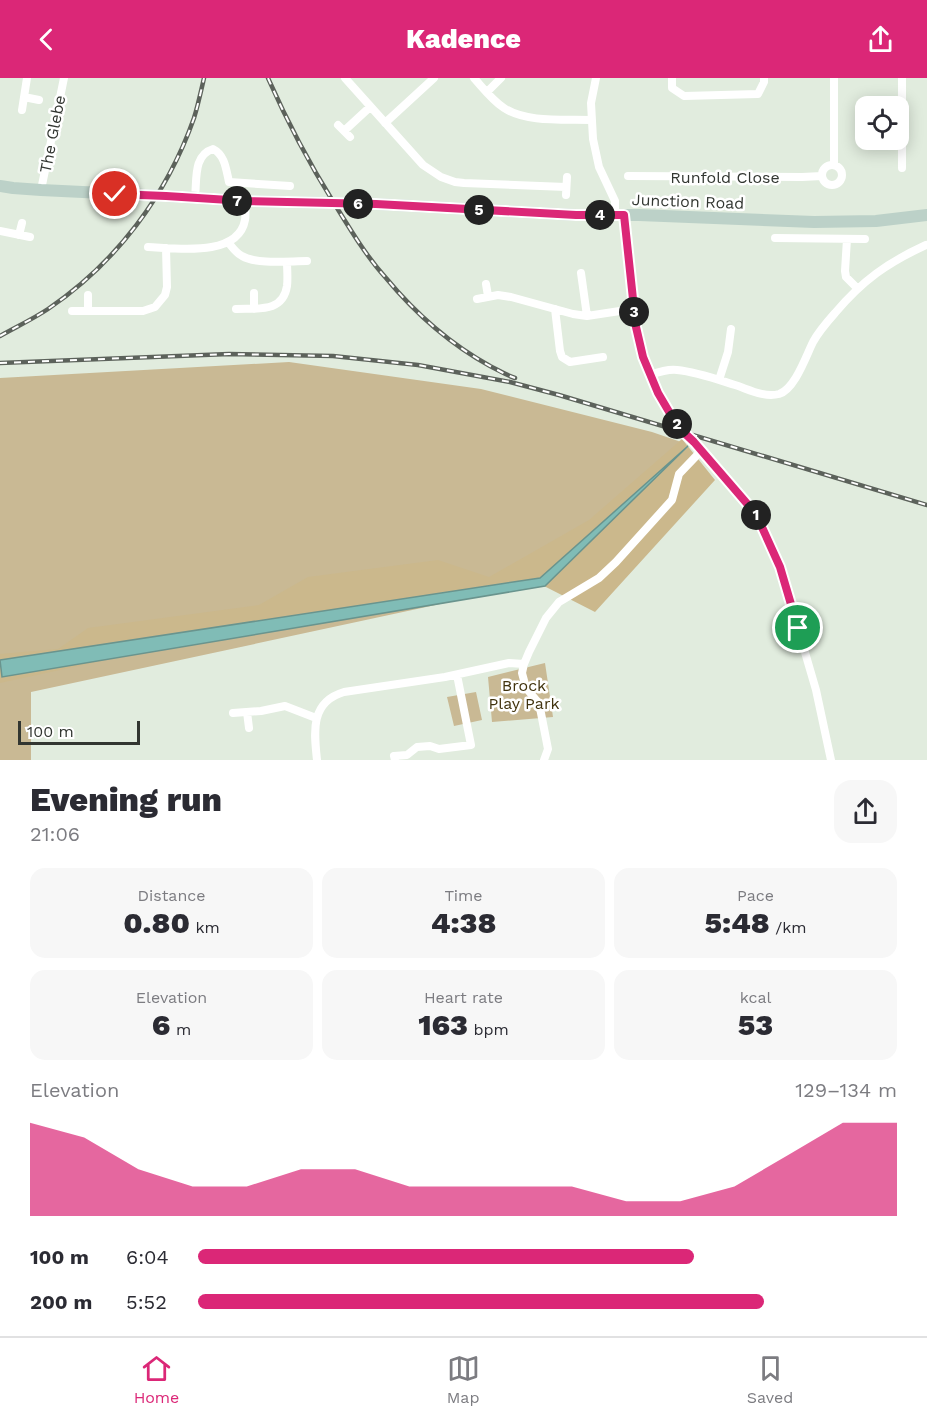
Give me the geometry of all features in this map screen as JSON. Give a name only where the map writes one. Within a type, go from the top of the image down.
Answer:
[{"type":"main road","name":"Junction Road","points":[[0,186],[245,201],[814,222],[876,221],[927,215]]},
{"type":"street","points":[[22,110],[27,78]]},
{"type":"street","name":"The Glebe","points":[[41,190],[64,78]]},
{"type":"street","points":[[345,78],[423,165],[448,180],[566,191],[567,177]]},
{"type":"street","points":[[385,123],[434,78]]},
{"type":"street","points":[[474,78],[497,103],[526,117],[591,120]]},
{"type":"street","points":[[487,92],[501,78]]},
{"type":"street","points":[[596,78],[591,103],[596,154],[619,215],[636,327],[643,357],[658,393],[678,427],[756,514],[780,567],[816,690],[831,760]]},
{"type":"street","points":[[672,78],[672,88],[684,96],[758,94],[764,78]]},
{"type":"street","name":"Runfold Close","points":[[628,176],[822,176],[827,184],[836,184],[840,181],[842,172],[834,165],[834,78]]},
{"type":"street","points":[[902,78],[902,169]]},
{"type":"street","points":[[24,97],[39,100]]},
{"type":"street","points":[[344,131],[370,107]]},
{"type":"street","points":[[195,198],[198,160],[205,152],[213,149],[223,158],[229,182],[290,186]]},
{"type":"street","points":[[822,176],[825,168],[834,165]]},
{"type":"street","points":[[148,247],[206,248],[228,242],[243,227],[245,201]]},
{"type":"street","points":[[19,235],[22,223]]},
{"type":"street","points":[[0,231],[30,237]]},
{"type":"street","points":[[775,238],[865,239]]},
{"type":"street","points":[[847,239],[846,277],[857,288]]},
{"type":"street","points":[[228,242],[243,257],[257,261],[307,261]]},
{"type":"street","points":[[650,375],[667,370],[692,372],[764,394],[782,393],[791,385],[822,328],[857,288],[881,269],[926,245]]},
{"type":"street","points":[[72,311],[143,310],[156,307],[165,296],[167,287],[166,248]]},
{"type":"street","points":[[236,309],[267,308],[277,304],[284,297],[287,286],[287,261]]},
{"type":"street","points":[[580,273],[587,316]]},
{"type":"street","points":[[486,284],[488,296]]},
{"type":"street","points":[[254,293],[254,309]]},
{"type":"street","points":[[88,295],[88,311]]},
{"type":"street","points":[[477,299],[498,295],[511,297],[587,316],[633,309]]},
{"type":"street","points":[[555,309],[562,357],[570,362],[603,357]]},
{"type":"street","points":[[719,380],[728,352],[731,329]]},
{"type":"street","points":[[544,760],[548,749],[542,720],[537,701],[526,688],[522,673],[546,618],[559,602],[599,578],[616,562],[672,500],[679,474],[701,451]]},
{"type":"street","points":[[317,760],[314,732],[316,718],[336,694],[457,675],[509,663],[524,664]]},
{"type":"street","points":[[395,760],[394,756],[407,755],[417,747],[430,746],[439,749],[471,745],[457,675]]},
{"type":"street","points":[[233,713],[285,706],[316,718]]},
{"type":"street","points":[[247,712],[249,728]]},
{"type":"green space","points":[[289,362],[481,389],[652,432],[684,443],[543,582],[31,692],[31,760],[0,760],[0,378]]},
{"type":"green space","name":"Brock Play Park","points":[[545,663],[553,717],[492,722],[488,677]]},
{"type":"green space","points":[[476,692],[482,720],[454,726],[447,697]]},
{"type":"shaded area","points":[[682,439],[715,480],[595,612],[544,586],[277,623],[0,683],[0,654],[58,649],[88,628],[259,605],[308,577],[438,560],[489,577],[589,520]]},
{"type":"water","points":[[688,446],[545,586],[2,677],[0,660],[540,578]]},
{"type":"railway","points":[[0,336],[42,313],[73,291],[96,271],[136,225],[154,200],[183,146],[194,118],[204,78]]},
{"type":"railway","points":[[268,78],[316,173],[352,232],[379,270],[409,303],[447,338],[475,357],[515,378]]},
{"type":"railway","points":[[0,363],[229,354],[333,356],[418,365],[510,382],[559,395],[927,505]]},
{"type":"route","points":[[115,194],[245,201],[376,204],[576,215],[624,215],[636,327],[643,357],[658,393],[678,427],[694,442],[756,514],[780,567],[798,628]]}]
